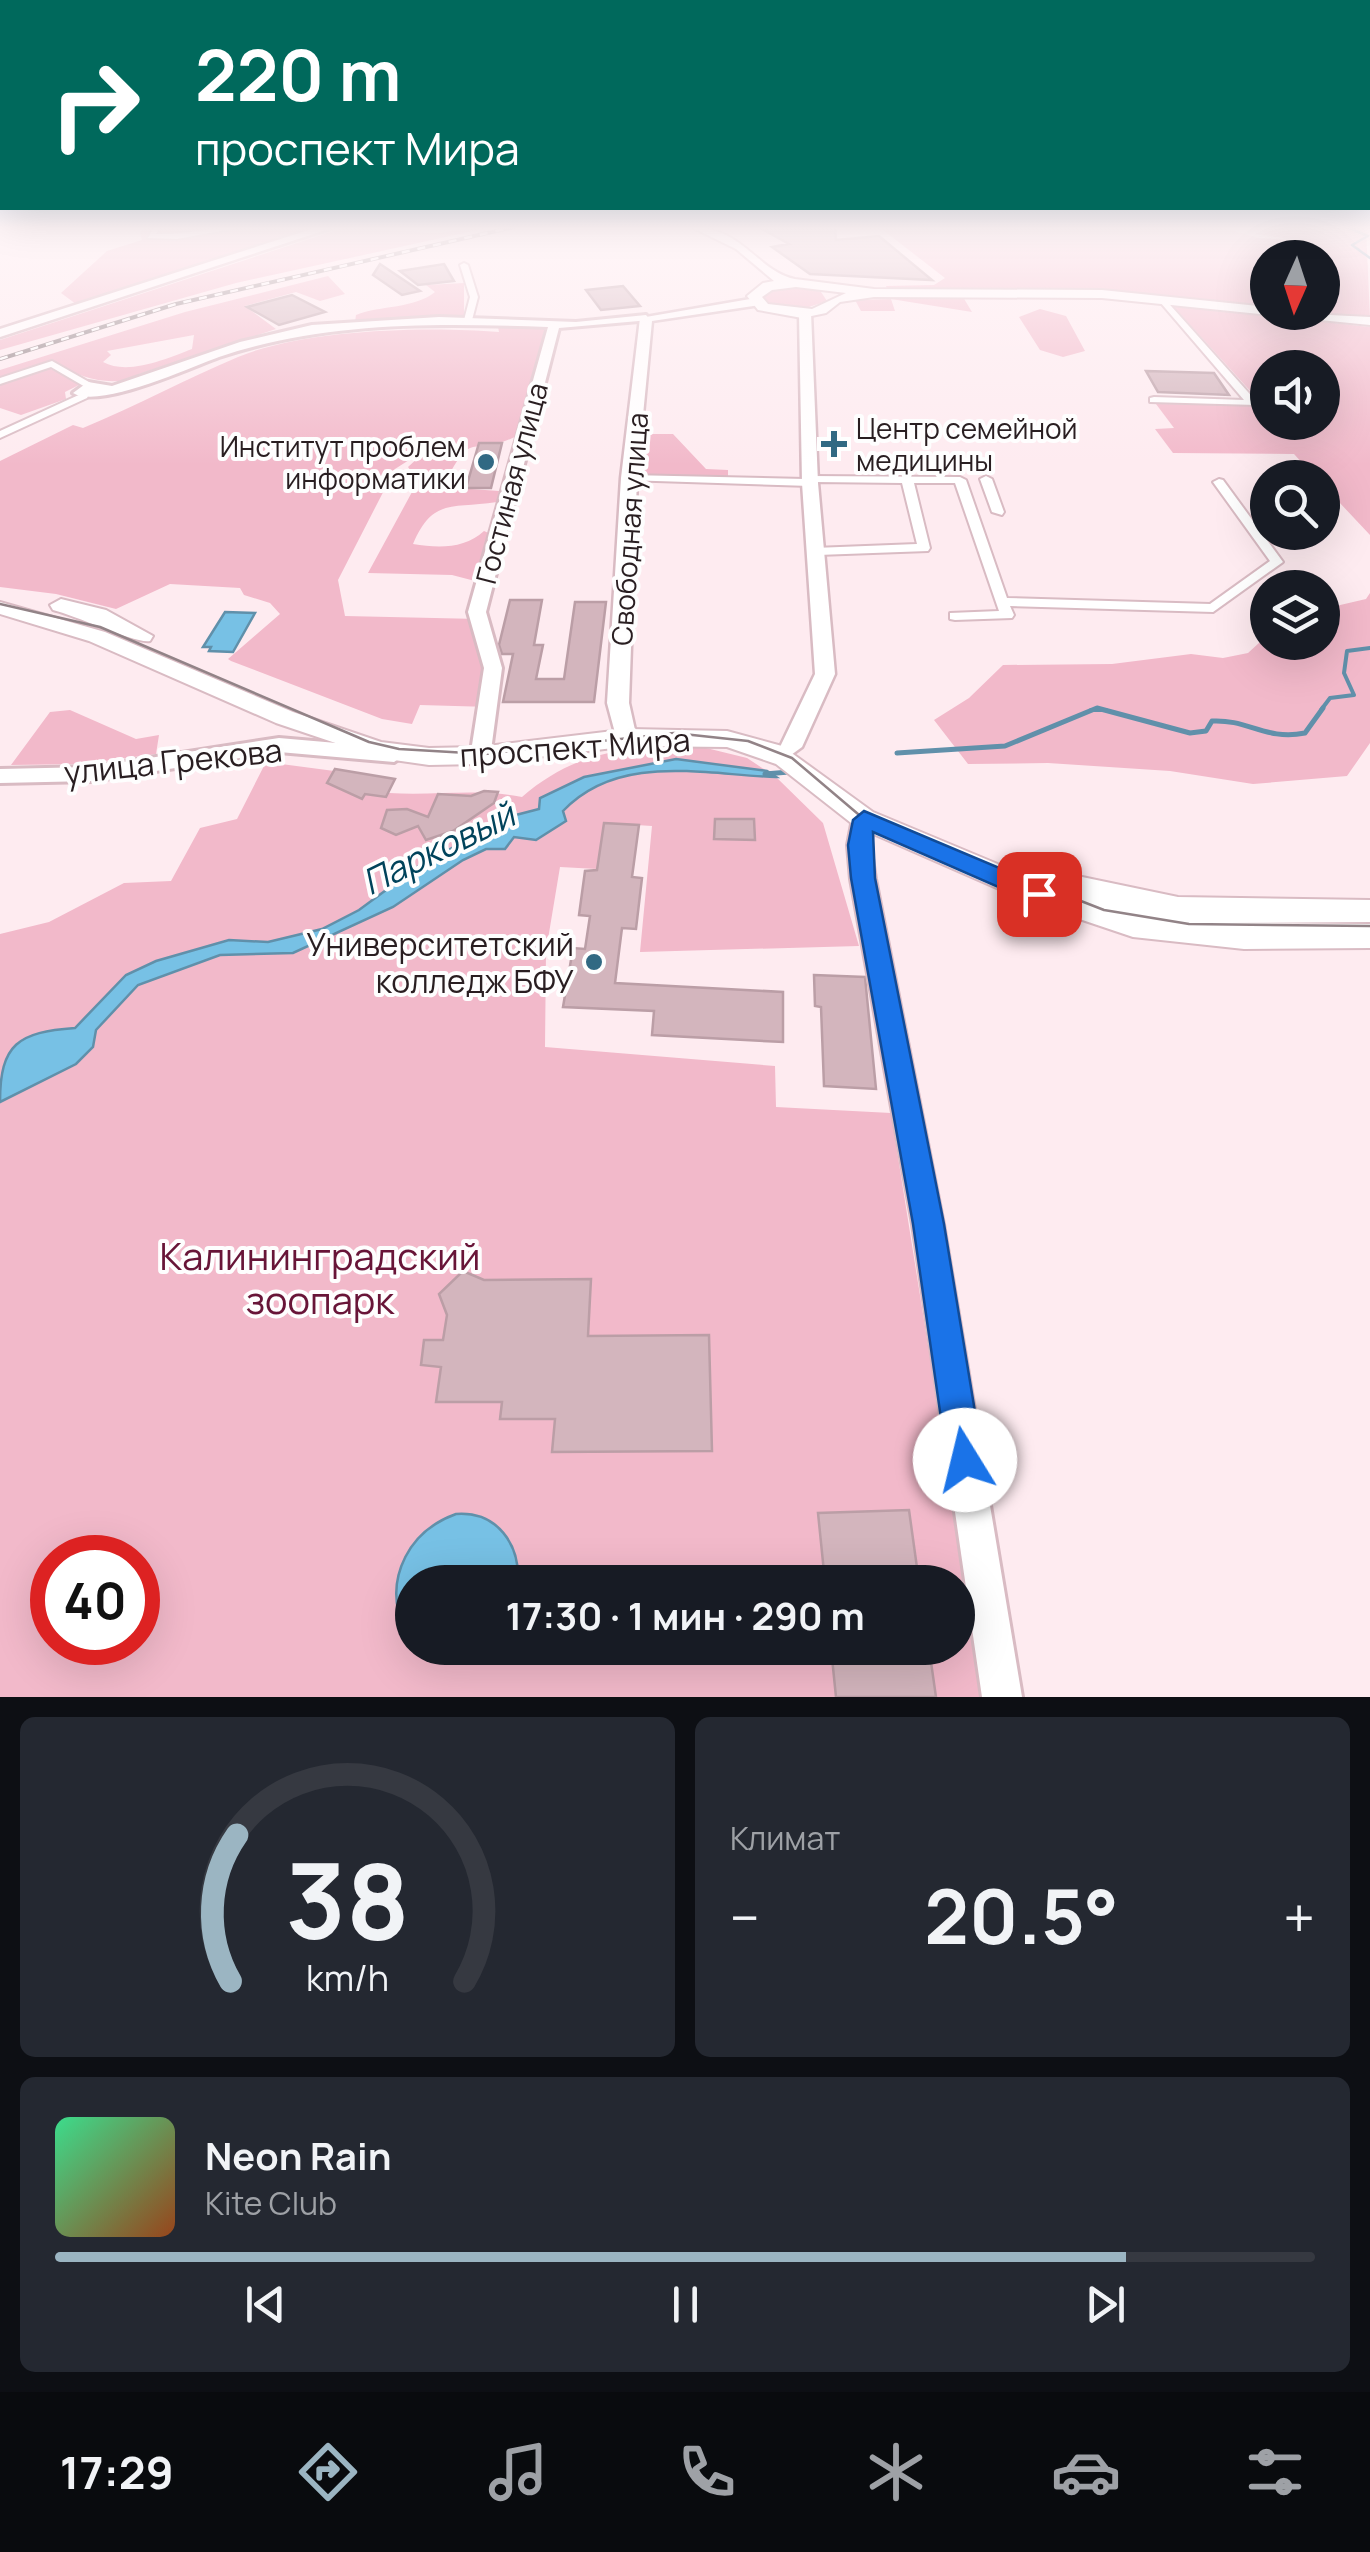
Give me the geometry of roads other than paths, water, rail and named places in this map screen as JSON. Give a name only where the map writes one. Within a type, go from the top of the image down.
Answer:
[{"type":"main road","points":[[0,332],[82,306]]},
{"type":"main road","points":[[646,318],[727,306]]},
{"type":"main road","points":[[766,306],[805,312],[829,306]]},
{"type":"main road","points":[[1217,306],[1250,310]]},
{"type":"main road","points":[[793,754],[825,674],[810,482],[805,312]]},
{"type":"main road","name":"Свободная улица","points":[[624,734],[618,703],[629,478],[646,318]]},
{"type":"main road","points":[[1340,318],[1370,321]]},
{"type":"main road","name":"проспект Мира","points":[[0,594],[98,615],[347,726],[389,738],[482,751]]},
{"type":"main road","name":"проспект Мира","points":[[0,608],[76,627],[195,680],[359,744],[405,755],[482,751],[624,734],[695,736],[755,745],[793,754],[853,810],[1039,894],[1132,925],[1244,938],[1370,936]]},
{"type":"main road","name":"проспект Мира","points":[[853,810],[1060,883],[1146,908],[1246,913],[1370,911]]},
{"type":"street","points":[[468,320],[471,306]]},
{"type":"street","points":[[1154,400],[1252,403],[1168,306]]},
{"type":"street","points":[[0,435],[87,391],[109,388],[244,345],[312,330],[468,320],[554,325],[646,318]]},
{"type":"street","name":"Гостиная улица","points":[[482,751],[493,668],[477,612],[554,325]]},
{"type":"street","points":[[0,381],[52,364],[87,391]]},
{"type":"street","points":[[629,478],[908,484],[960,480],[1007,615],[954,616]]},
{"type":"street","points":[[986,479],[998,512]]},
{"type":"street","points":[[1002,602],[1213,608],[1277,562],[1219,482]]},
{"type":"street","points":[[818,551],[924,548],[908,484]]},
{"type":"street","name":"улица Грекова","points":[[0,776],[91,774],[280,745],[405,755]]},
{"type":"street","points":[[853,810],[928,1224],[1002,1697]]},
{"type":"water","points":[[225,612],[255,613],[233,652],[209,651],[211,647],[203,647]]},
{"type":"water","points":[[676,759],[767,771],[776,777],[664,771],[610,781],[585,793],[563,811],[566,821],[536,840],[514,837],[505,849],[486,849],[393,907],[293,953],[220,955],[138,985],[96,1030],[93,1047],[76,1064],[0,1102],[4,1067],[16,1045],[39,1033],[75,1028],[126,975],[156,961],[229,940],[268,942],[322,929],[359,910],[420,865],[512,816],[539,809],[540,798],[584,777]]},
{"type":"water","points":[[456,1514],[483,1518],[494,1524],[517,1565],[403,1565],[425,1532]]},
{"type":"waterway","name":"Парковый","points":[[1321,710],[1330,698],[1354,695],[1344,673],[1347,651],[1370,648]]},
{"type":"waterway","name":"Парковый","points":[[1104,710],[1190,733],[1206,731],[1212,721],[1225,721],[1291,735],[1305,733],[1323,708]]},
{"type":"waterway","name":"Парковый","points":[[897,753],[1005,746],[1092,710]]},
{"type":"waterway","name":"Парковый","points":[[1092,710],[1104,710]]},
{"type":"waterway","name":"Парковый","points":[[1092,710],[1104,710]]},
{"type":"waterway","name":"Парковый","points":[[765,774],[789,772]]},
{"type":"tram line","points":[[0,604],[100,627],[369,742],[399,749],[485,754],[674,733],[748,741],[792,758],[858,814],[1104,910],[1189,924],[1370,926]]},
{"type":"railway","points":[[0,359],[169,306]]},
{"type":"place","name":"Центр семейной медицины","points":[[834,444]]},
{"type":"place","name":"Институт проблем информатики","points":[[486,462]]},
{"type":"place","name":"Университетский колледж БФУ","points":[[594,962]]},
{"type":"park label","name":"Калининградский зоопарк","points":[[320,1277]]}]
